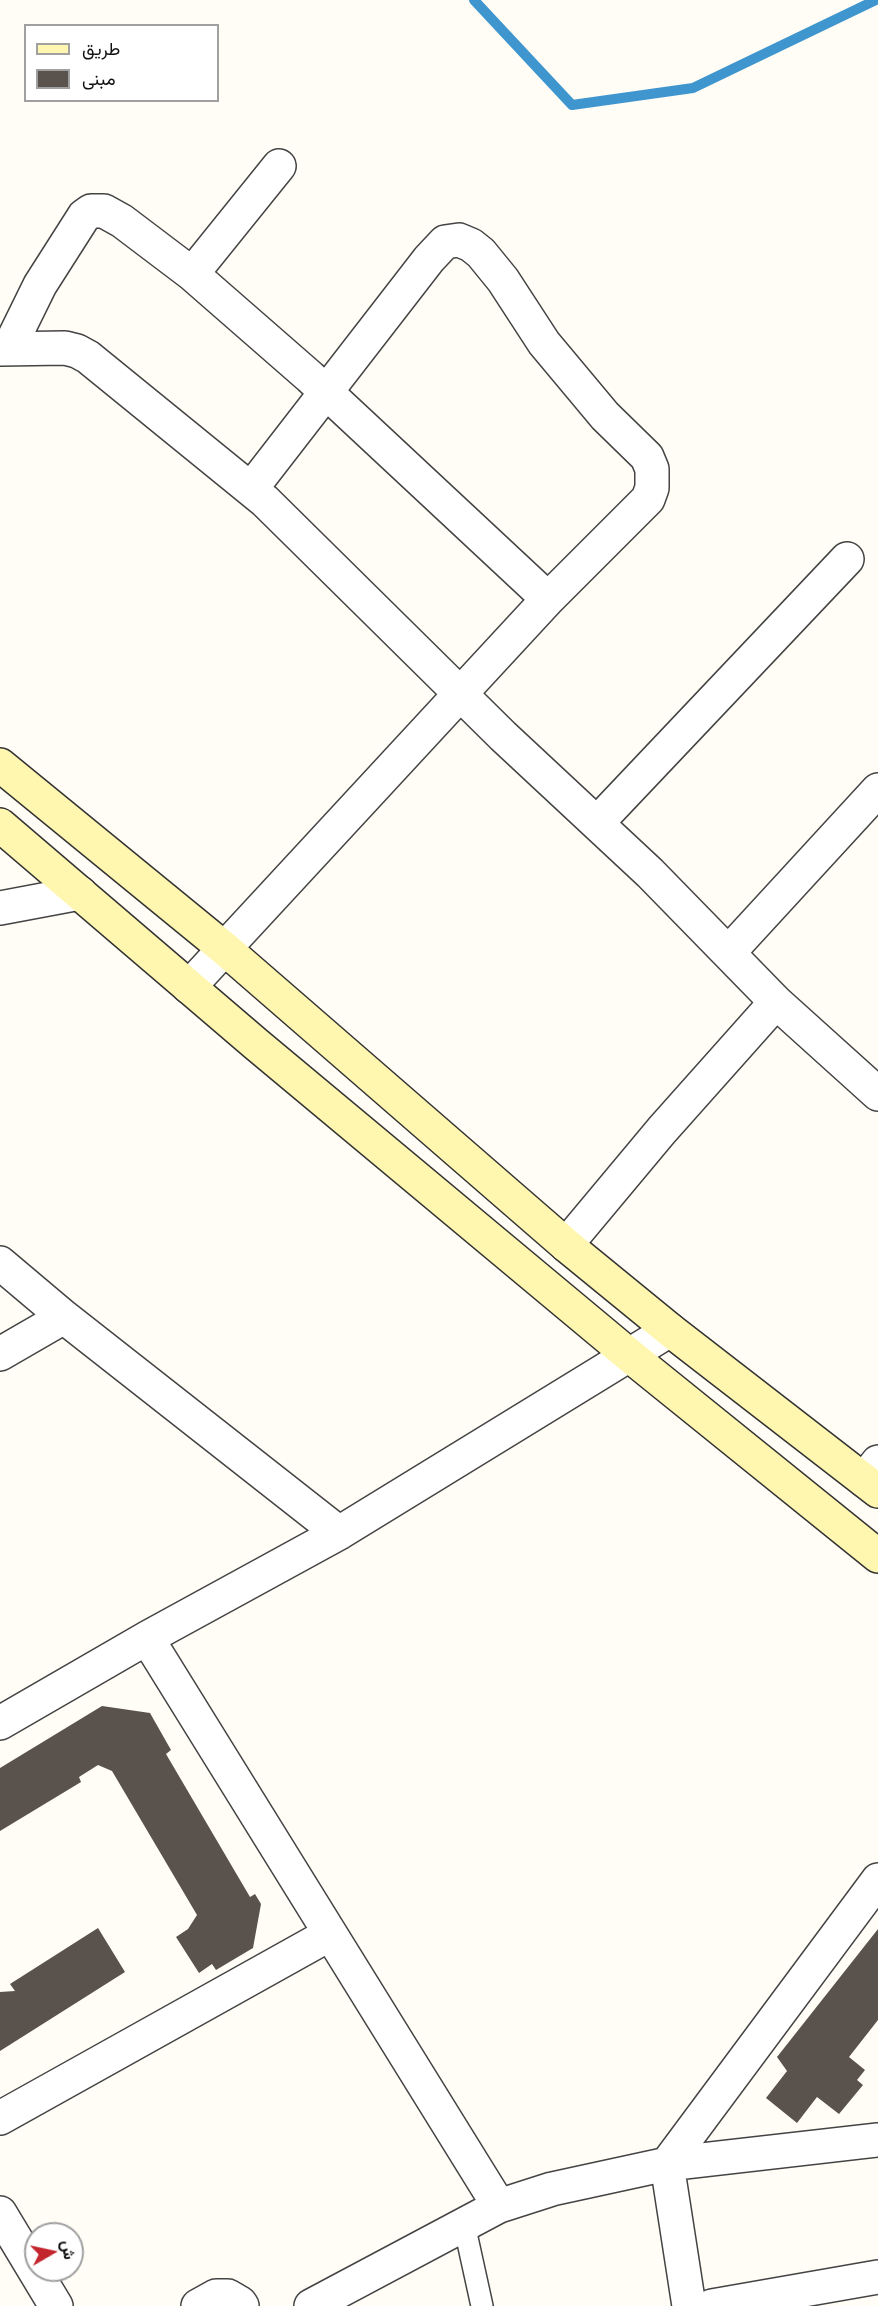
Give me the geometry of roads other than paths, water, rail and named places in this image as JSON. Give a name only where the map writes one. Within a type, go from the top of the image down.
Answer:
[{"type":"main road","points":[[0,765],[225,949],[566,1245],[670,1330],[873,1478]]},
{"type":"main road","points":[[0,825],[189,987],[629,1355],[878,1556]]},
{"type":"street","points":[[192,274],[279,166]]},
{"type":"street","points":[[548,599],[327,393],[192,274],[122,221],[104,211],[91,211],[84,216],[40,285],[5,349],[65,348],[88,357],[251,489],[461,695],[650,873],[776,1002],[878,1094]]},
{"type":"street","points":[[189,987],[548,599],[648,499],[652,488],[652,469],[648,457],[605,416],[544,343],[503,280],[481,253],[471,245],[459,240],[445,242],[429,259],[251,489]]},
{"type":"street","points":[[597,823],[847,559]]},
{"type":"street","points":[[729,952],[878,790]]},
{"type":"street","points":[[0,908],[80,893]]},
{"type":"street","points":[[566,1245],[662,1130],[776,1002]]},
{"type":"street","points":[[0,1263],[64,1317],[339,1533]]},
{"type":"street","points":[[0,1354],[64,1317]]},
{"type":"street","points":[[0,1723],[147,1638],[339,1533],[670,1330]]},
{"type":"street","points":[[147,1638],[499,2206]]},
{"type":"street","points":[[689,2306],[667,2163],[878,1880]]},
{"type":"street","points":[[0,2118],[330,1934]]},
{"type":"street","points":[[311,2306],[499,2206],[552,2189],[667,2163],[878,2140]]},
{"type":"street","points":[[0,2213],[56,2306]]},
{"type":"street","points":[[712,2306],[878,2277]]},
{"type":"street","points":[[198,2306],[216,2296],[228,2296],[242,2306]]},
{"type":"lane","points":[[464,2224],[482,2306]]},
{"type":"waterway","points":[[474,0],[572,105],[693,88],[876,0]]}]
